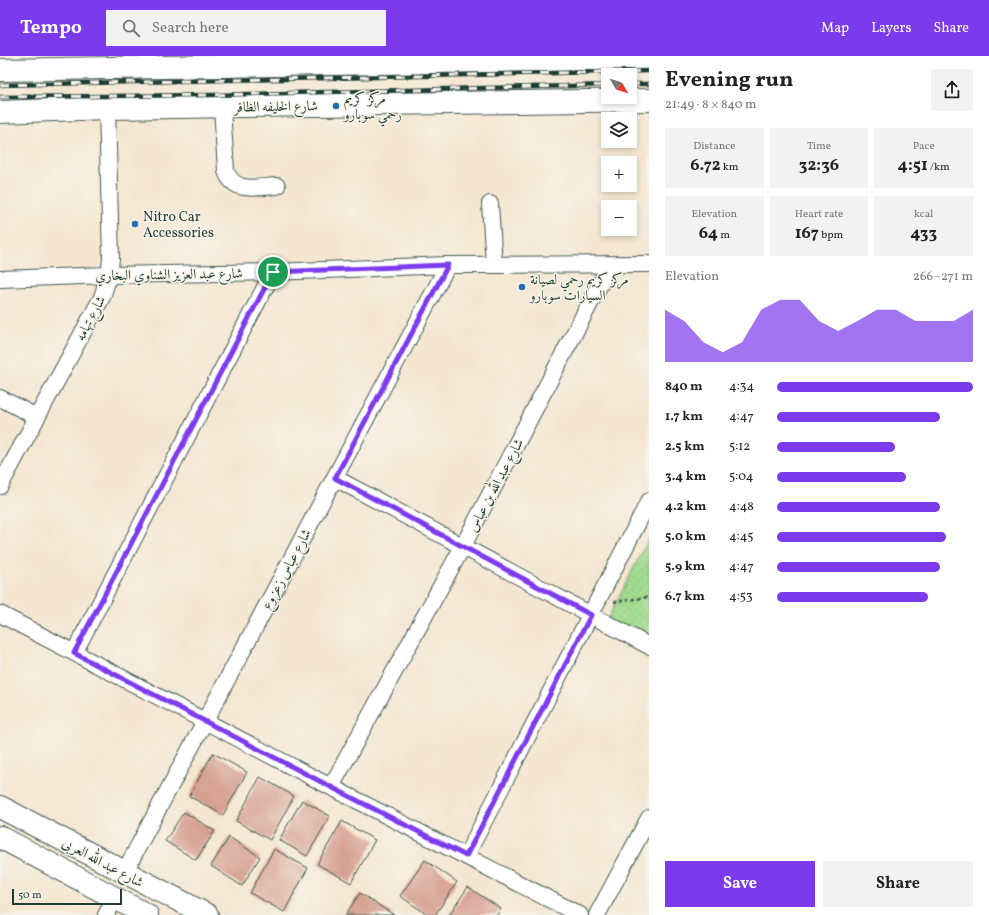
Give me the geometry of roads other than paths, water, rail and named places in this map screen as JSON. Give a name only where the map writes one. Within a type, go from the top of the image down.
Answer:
[{"type":"street","points":[[0,70],[107,62],[649,58]]},
{"type":"street","name":"شارع الخليفه الظافر","points":[[0,112],[107,108],[649,100]]},
{"type":"street","points":[[222,107],[226,171],[229,178],[233,183],[246,188],[277,186]]},
{"type":"street","name":"شارع تهامه","points":[[0,486],[102,297],[109,275],[111,259],[107,108]]},
{"type":"street","points":[[490,204],[494,265]]},
{"type":"street","name":"شارع عبد العزيز الشناوي البخاري","points":[[0,279],[109,275],[273,272],[448,265],[649,264]]},
{"type":"street","name":"شارع عباس زعزوع","points":[[124,873],[448,265]]},
{"type":"street","name":"شارع عبد الله بن عباس","points":[[331,787],[463,546],[610,265]]},
{"type":"street","points":[[74,653],[273,272]]},
{"type":"street","points":[[0,398],[37,417]]},
{"type":"street","points":[[335,478],[463,546],[593,609],[649,646]]},
{"type":"street","points":[[466,856],[649,501]]},
{"type":"street","points":[[0,614],[580,915]]},
{"type":"street","name":"شارع عبد الله العربى","points":[[0,807],[207,915]]},
{"type":"street","points":[[597,915],[649,818]]},
{"type":"street","name":"شارع عبد الله العربى","points":[[0,838],[111,907],[146,915]]},
{"type":"railway","points":[[0,85],[649,71]]},
{"type":"railway","points":[[637,84],[649,84]]},
{"type":"railway","points":[[0,97],[211,95],[601,85]]},
{"type":"place","name":"مركز كريم رحمي سوبارو","points":[[336,106]]},
{"type":"place","name":"Nitro Car Accessories","points":[[135,224]]},
{"type":"place","name":"مركز كريم رحمي لصيانة السيارات سوبارو","points":[[522,287]]}]
